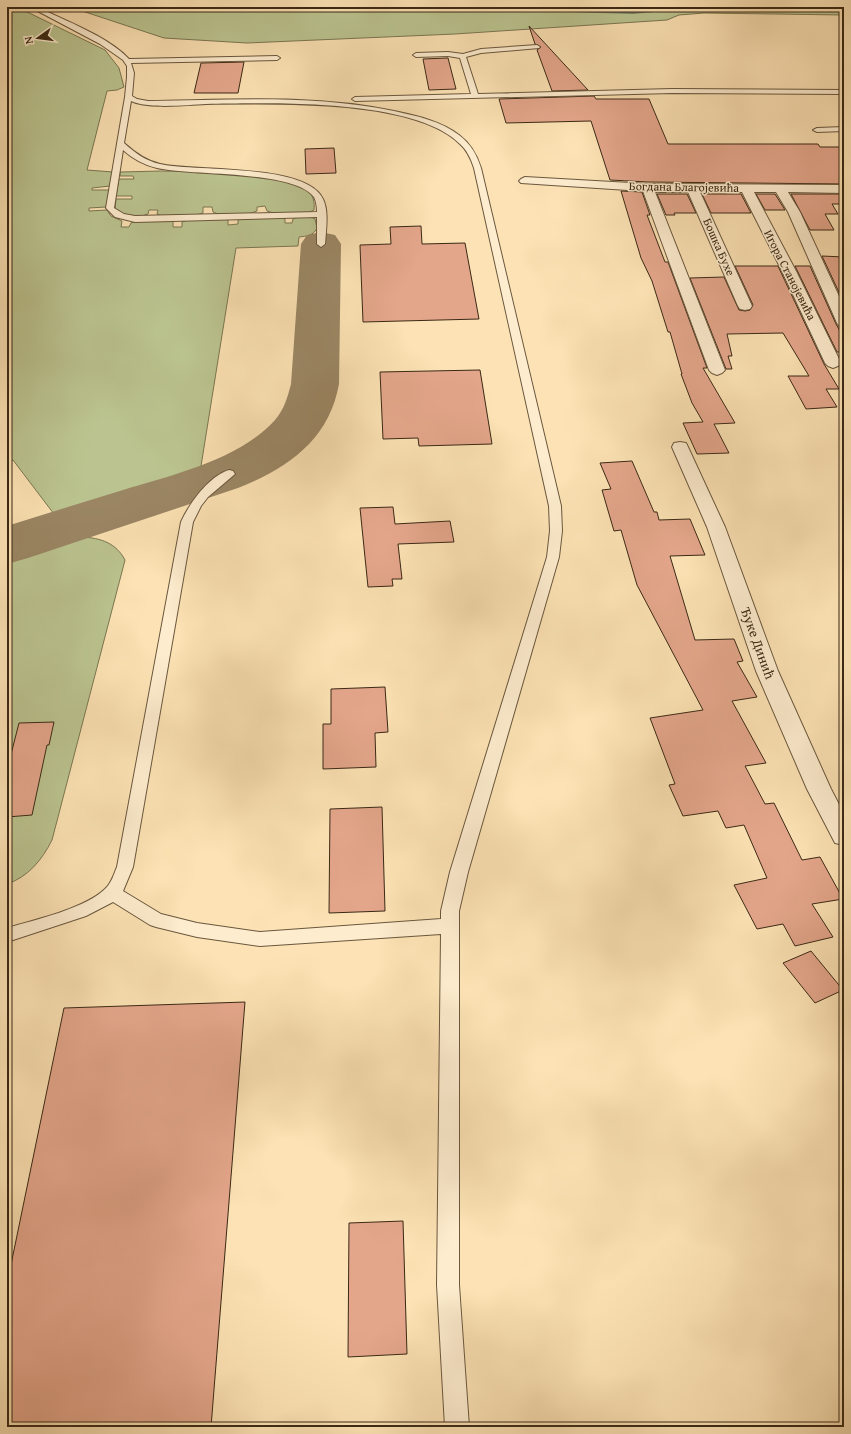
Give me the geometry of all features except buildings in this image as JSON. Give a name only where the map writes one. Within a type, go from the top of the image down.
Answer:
[{"type":"street","name":"Богдана Благојевића","points":[[525,180],[648,188],[844,189]]},
{"type":"street","points":[[648,188],[659,222],[704,330],[717,370]]},
{"type":"street","name":"Бошка Бухе","points":[[692,188],[745,306]]},
{"type":"street","name":"Игора Станојевића","points":[[746,188],[789,271],[833,362]]},
{"type":"street","points":[[779,188],[794,212],[844,323]]},
{"type":"street","name":"Ђуке Динић","points":[[680,447],[716,527],[767,671],[819,789],[844,836]]},
{"type":"lane","points":[[33,7],[118,51],[130,66],[128,97],[110,208],[118,215],[124,218],[135,219],[320,214]]},
{"type":"lane","points":[[416,55],[448,54],[463,56],[481,51],[537,47]]},
{"type":"lane","points":[[463,56],[475,95]]},
{"type":"lane","points":[[127,61],[277,58]]},
{"type":"lane","points":[[128,97],[148,103],[672,91],[840,94]]},
{"type":"lane","points":[[279,101],[339,103],[369,107],[407,116],[435,125],[454,134],[472,152],[485,195],[555,506],[556,531],[553,557],[459,872],[450,911],[448,1286],[457,1427]]},
{"type":"lane","points":[[817,130],[844,129]]},
{"type":"lane","points":[[120,144],[127,153],[143,162],[157,166],[179,170],[254,174],[289,179],[303,185],[317,196],[319,200],[321,244]]},
{"type":"lane","points":[[7,936],[99,903],[113,893],[121,879],[125,867],[187,522],[199,499],[209,489],[229,474]]},
{"type":"lane","points":[[113,893],[156,920],[197,930],[260,939],[449,926]]},
{"type":"green space","points":[[7,7],[17,7],[105,50],[119,68],[124,87],[117,90],[107,91],[87,170],[113,172],[110,186],[92,188],[92,190],[110,190],[106,207],[89,208],[89,211],[107,210],[111,216],[122,221],[121,227],[129,227],[131,223],[146,219],[173,221],[173,227],[182,227],[182,222],[199,218],[223,218],[228,220],[228,225],[238,224],[238,220],[249,217],[274,216],[285,219],[285,223],[292,223],[293,219],[309,216],[315,219],[317,228],[312,234],[299,237],[298,246],[236,248],[201,466],[188,475],[57,518],[13,460],[7,462]]},
{"type":"green space","points":[[70,7],[844,7],[844,15],[704,13],[679,15],[667,20],[455,34],[247,43],[164,38]]},
{"type":"green space","points":[[161,171],[237,173],[258,175],[295,183],[311,194],[314,210],[298,214],[284,214],[267,211],[265,206],[257,207],[257,211],[252,213],[229,216],[213,212],[212,207],[203,207],[203,213],[196,215],[162,216],[157,214],[158,210],[149,210],[148,214],[135,216],[127,215],[115,210],[116,199],[132,199],[132,196],[116,196],[119,179],[134,179],[133,176],[120,176],[120,172]]},
{"type":"green space","points":[[82,537],[107,542],[117,549],[125,560],[52,840],[34,867],[15,881],[7,884],[7,559],[60,541]]},
{"type":"waterway","points":[[414,7],[633,13],[703,7]]},
{"type":"waterway","points":[[837,7],[844,7]]},
{"type":"taxiway","points":[[7,546],[219,477],[267,453],[288,437],[304,417],[311,401],[315,384],[321,244]]}]
